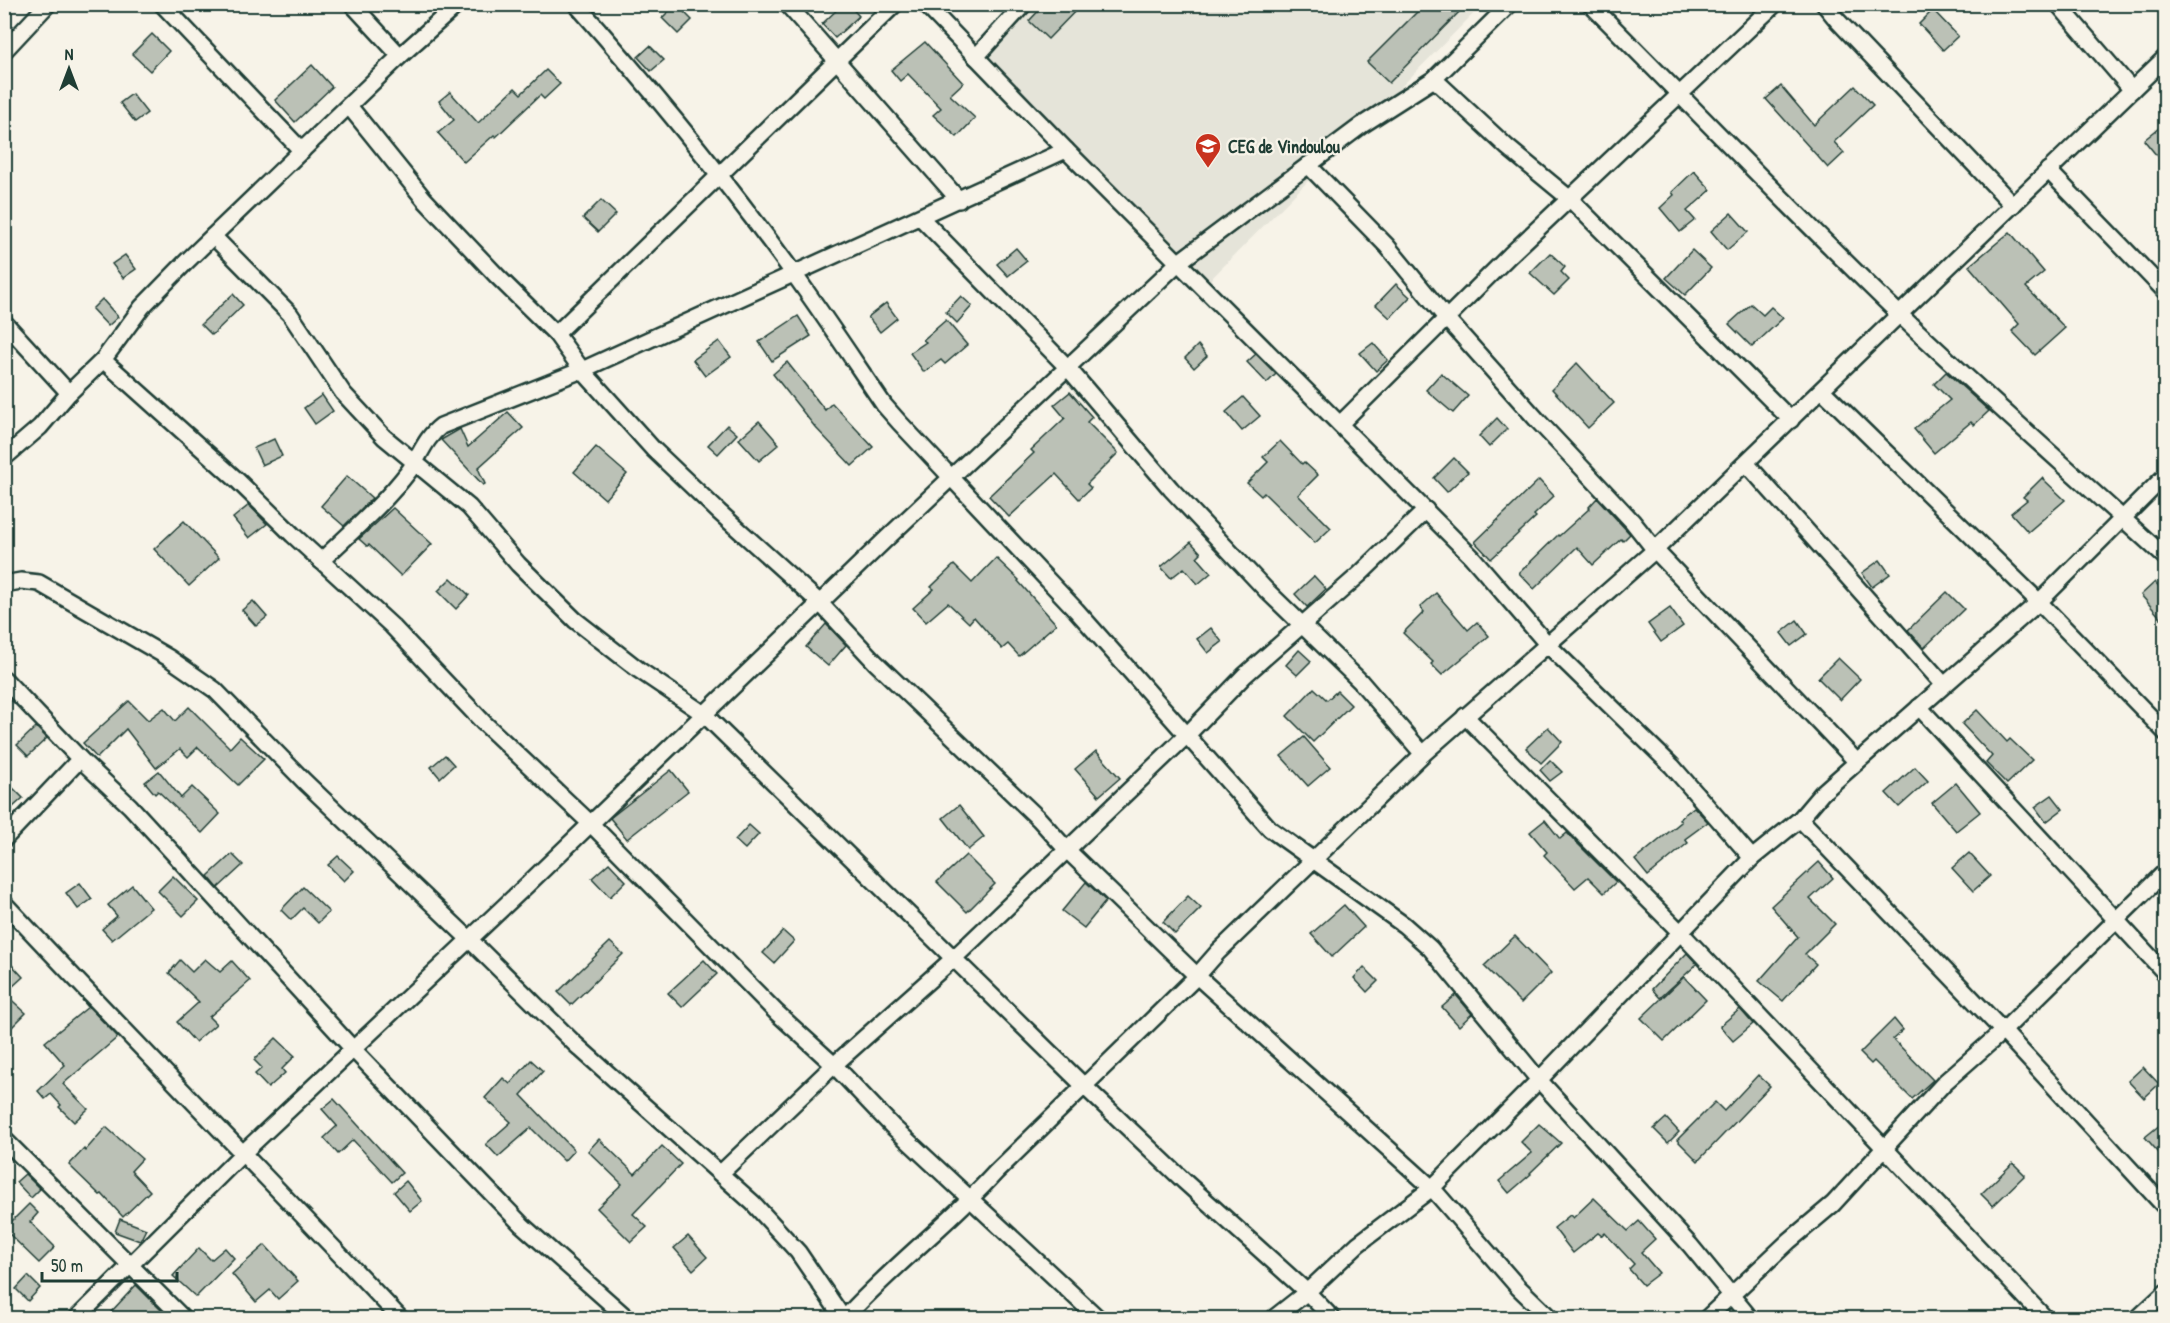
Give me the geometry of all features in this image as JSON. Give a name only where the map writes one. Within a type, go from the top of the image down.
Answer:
[{"type":"street","points":[[4,51],[48,4]]},
{"type":"street","points":[[162,4],[302,151]]},
{"type":"street","points":[[352,4],[400,56]]},
{"type":"street","points":[[4,458],[40,427],[69,393],[103,360],[142,307],[213,236],[400,56],[458,4]]},
{"type":"street","points":[[576,4],[638,74],[795,274],[884,405],[1188,734],[1270,829],[1404,925],[1430,948],[1539,1080],[1690,1245],[1750,1318]]},
{"type":"street","points":[[787,4],[959,200]]},
{"type":"street","points":[[556,334],[895,4]]},
{"type":"street","points":[[925,4],[1066,150],[1426,510],[1499,586],[1548,645],[1672,766],[1752,858]]},
{"type":"street","points":[[976,57],[1023,4]]},
{"type":"street","points":[[77,1318],[243,1153],[1179,262],[1362,125],[1434,79],[1510,4]]},
{"type":"street","points":[[1590,4],[1784,202],[1900,314],[2166,558]]},
{"type":"street","points":[[1340,424],[1510,255],[1775,4]]},
{"type":"street","points":[[1824,4],[2013,205]]},
{"type":"street","points":[[2058,4],[2132,90]]},
{"type":"street","points":[[4,584],[21,580],[39,583],[169,658],[214,690],[304,781],[575,1044],[753,1203],[798,1252],[844,1318],[869,1292],[971,1200],[1226,945],[1423,754],[1655,550],[2166,57]]},
{"type":"street","points":[[1434,79],[1507,147],[1570,199],[1791,420]]},
{"type":"street","points":[[349,106],[424,199],[556,334],[582,369],[653,449],[820,603],[875,662],[1039,819],[1067,850],[1197,976],[1432,1188],[1518,1287],[1550,1318]]},
{"type":"street","points":[[321,561],[381,503],[410,470],[430,434],[441,426],[582,369],[921,218],[1066,150]]},
{"type":"street","points":[[1308,165],[1387,246],[1447,319],[1539,423],[1632,521],[1655,550],[1857,762]]},
{"type":"street","points":[[2048,170],[2166,292]]},
{"type":"street","points":[[921,218],[1068,368],[1171,489],[1301,625],[1360,681],[1423,754]]},
{"type":"street","points":[[213,236],[290,314],[343,393],[384,437],[469,507],[518,564],[575,620],[639,670],[704,714],[1084,1086],[1184,1181],[1307,1292],[1332,1318]]},
{"type":"street","points":[[4,322],[69,393]]},
{"type":"street","points":[[103,360],[393,626],[484,723],[590,823],[777,1013],[834,1065],[892,1126],[1098,1318]]},
{"type":"street","points":[[1822,390],[2039,602],[2166,733]]},
{"type":"street","points":[[1746,463],[1944,685]]},
{"type":"street","points":[[1274,1318],[1307,1292],[1359,1244],[1432,1188],[1752,858],[1800,819],[1822,793],[2039,602],[2166,475]]},
{"type":"street","points":[[721,1173],[834,1065],[954,958],[1188,734],[1245,675],[1360,574],[1426,510]]},
{"type":"street","points":[[4,679],[80,759],[130,806],[353,1049],[522,1225],[627,1318]]},
{"type":"street","points":[[1919,707],[2166,974]]},
{"type":"street","points":[[1465,716],[1681,933],[1884,1147],[1976,1248],[2045,1318]]},
{"type":"street","points":[[4,839],[80,759]]},
{"type":"street","points":[[1800,819],[2003,1031],[2166,1208]]},
{"type":"street","points":[[1707,1318],[1789,1241],[1833,1204],[1945,1082],[2003,1031],[2166,870]]},
{"type":"street","points":[[4,903],[400,1318]]},
{"type":"street","points":[[4,1139],[183,1318]]},
{"type":"street","points":[[2138,1318],[2166,1292]]},
{"type":"shaded area","name":"CEG de Vindoulou","points":[[1035,5],[1482,5],[1210,280],[983,58]]},
{"type":"building","points":[[676,4],[692,20],[678,34],[662,18]]},
{"type":"building","points":[[843,4],[848,4],[859,16],[835,38],[822,24]]},
{"type":"building","points":[[1045,4],[1082,4],[1048,39],[1029,21]]},
{"type":"building","points":[[1425,4],[1467,4],[1389,83],[1367,62]]},
{"type":"building","points":[[1933,10],[1958,36],[1943,50],[1919,24]]},
{"type":"building","points":[[152,34],[169,51],[150,71],[132,54]]},
{"type":"building","points":[[925,42],[963,83],[950,95],[975,118],[957,137],[933,115],[941,108],[908,74],[900,81],[891,70]]},
{"type":"building","points":[[650,46],[664,60],[651,71],[638,57]]},
{"type":"building","points":[[312,65],[332,87],[295,122],[275,100]]},
{"type":"building","points":[[546,70],[560,84],[544,99],[540,95],[496,137],[494,135],[464,162],[438,133],[454,120],[439,101],[450,92],[478,123],[515,88],[521,94]]},
{"type":"building","points":[[1781,86],[1814,125],[1855,86],[1873,105],[1834,142],[1844,153],[1828,168],[1766,99]]},
{"type":"building","points":[[132,94],[147,113],[135,122],[120,103]]},
{"type":"building","points":[[2159,128],[2166,135],[2166,149],[2157,156],[2144,140]]},
{"type":"building","points":[[1694,171],[1711,190],[1687,211],[1695,220],[1680,232],[1660,208],[1674,195],[1672,192]]},
{"type":"building","points":[[601,200],[616,214],[598,232],[583,218]]},
{"type":"building","points":[[1731,213],[1748,232],[1727,250],[1711,231]]},
{"type":"building","points":[[2010,232],[2044,272],[2026,287],[2065,328],[2035,355],[2012,331],[2019,324],[1969,266]]},
{"type":"building","points":[[1016,248],[1027,261],[1008,276],[997,264]]},
{"type":"building","points":[[1692,250],[1711,268],[1685,295],[1666,278]]},
{"type":"building","points":[[1550,253],[1565,267],[1561,272],[1569,280],[1554,295],[1530,273]]},
{"type":"building","points":[[125,255],[136,269],[123,278],[112,264]]},
{"type":"building","points":[[1396,284],[1410,297],[1390,318],[1376,305]]},
{"type":"building","points":[[233,294],[243,305],[212,335],[201,324]]},
{"type":"building","points":[[961,296],[972,306],[957,323],[946,312]]},
{"type":"building","points":[[102,299],[118,317],[108,326],[92,309]]},
{"type":"building","points":[[886,303],[897,318],[880,332],[868,317]]},
{"type":"building","points":[[1751,304],[1763,315],[1771,307],[1783,318],[1752,347],[1729,324]]},
{"type":"building","points":[[798,316],[811,336],[772,361],[759,342]]},
{"type":"building","points":[[946,320],[967,345],[945,364],[941,360],[924,372],[910,353],[926,342],[923,340]]},
{"type":"building","points":[[719,341],[731,357],[705,376],[693,360]]},
{"type":"building","points":[[1373,343],[1388,360],[1376,371],[1360,353]]},
{"type":"building","points":[[1198,345],[1207,356],[1194,368],[1185,358]]},
{"type":"building","points":[[1256,354],[1276,374],[1267,383],[1247,362]]},
{"type":"building","points":[[787,362],[825,410],[832,403],[873,447],[852,466],[815,427],[773,374]]},
{"type":"building","points":[[1577,363],[1614,403],[1588,428],[1552,389]]},
{"type":"building","points":[[1946,372],[1989,411],[1974,425],[1971,422],[1934,453],[1914,429],[1950,400],[1934,384]]},
{"type":"building","points":[[1441,373],[1468,396],[1453,413],[1426,390]]},
{"type":"building","points":[[1070,392],[1092,417],[1087,422],[1118,453],[1087,484],[1091,488],[1079,499],[1056,474],[1009,517],[989,496],[1034,453],[1031,450],[1065,418],[1054,405]]},
{"type":"building","points":[[322,395],[333,411],[315,424],[304,408]]},
{"type":"building","points":[[1243,397],[1260,416],[1242,431],[1226,412]]},
{"type":"building","points":[[508,412],[523,428],[478,468],[485,484],[483,485],[441,440],[460,429],[468,447]]},
{"type":"building","points":[[1497,418],[1507,429],[1489,447],[1479,436]]},
{"type":"building","points":[[759,421],[779,444],[759,461],[739,439]]},
{"type":"building","points":[[727,425],[737,434],[718,454],[708,445]]},
{"type":"building","points":[[274,439],[282,456],[262,465],[254,448]]},
{"type":"building","points":[[1280,441],[1302,464],[1304,462],[1318,475],[1298,495],[1331,528],[1315,543],[1264,493],[1261,496],[1247,483],[1268,462],[1263,457]]},
{"type":"building","points":[[596,447],[627,474],[605,499],[574,472]]},
{"type":"building","points":[[1454,458],[1468,472],[1447,492],[1434,478]]},
{"type":"building","points":[[347,476],[372,498],[344,526],[321,506]]},
{"type":"building","points":[[2042,478],[2065,500],[2028,532],[2011,513],[2027,500],[2023,497]]},
{"type":"building","points":[[1539,480],[1554,496],[1534,515],[1536,517],[1491,559],[1475,542]]},
{"type":"building","points":[[1597,498],[1630,534],[1623,541],[1621,539],[1593,565],[1577,547],[1534,589],[1519,573],[1590,508]]},
{"type":"building","points":[[249,505],[267,524],[249,538],[233,518]]},
{"type":"building","points":[[393,508],[432,544],[401,576],[369,545],[367,546],[359,539]]},
{"type":"building","points":[[184,521],[219,558],[189,586],[154,549]]},
{"type":"building","points":[[1191,542],[1201,553],[1197,557],[1211,573],[1198,584],[1184,568],[1171,578],[1161,567]]},
{"type":"building","points":[[996,558],[1019,580],[1056,624],[1019,656],[1008,644],[1002,649],[974,617],[969,623],[948,603],[926,622],[913,608],[934,589],[931,587],[954,565],[972,583]]},
{"type":"building","points":[[1880,560],[1890,574],[1872,587],[1862,573]]},
{"type":"building","points":[[1314,576],[1326,589],[1307,607],[1295,594]]},
{"type":"building","points":[[451,578],[469,595],[456,609],[438,591]]},
{"type":"building","points":[[2155,582],[2166,594],[2166,624],[2141,595]]},
{"type":"building","points":[[1947,592],[1964,609],[1924,648],[1908,630]]},
{"type":"building","points":[[1436,593],[1468,630],[1477,622],[1489,636],[1442,675],[1431,664],[1433,662],[1403,633],[1424,612],[1420,607]]},
{"type":"building","points":[[253,601],[267,617],[256,626],[242,610]]},
{"type":"building","points":[[1670,608],[1683,626],[1661,642],[1648,624]]},
{"type":"building","points":[[1797,620],[1807,634],[1791,646],[1781,633]]},
{"type":"building","points":[[826,624],[846,645],[828,666],[806,647]]},
{"type":"building","points":[[1211,628],[1222,642],[1208,653],[1197,639]]},
{"type":"building","points":[[1299,650],[1311,661],[1297,675],[1286,665]]},
{"type":"building","points":[[1838,658],[1860,679],[1840,700],[1818,678]]},
{"type":"building","points":[[1314,688],[1327,700],[1337,691],[1351,705],[1313,742],[1287,716]]},
{"type":"building","points":[[129,701],[148,720],[164,708],[175,721],[189,707],[230,748],[240,737],[264,759],[238,785],[198,747],[188,757],[180,749],[156,768],[126,729],[97,758],[83,743]]},
{"type":"building","points":[[1977,710],[2007,742],[2010,739],[2032,760],[2007,784],[1986,763],[1992,756],[1962,724]]},
{"type":"building","points":[[36,727],[47,738],[28,756],[17,745]]},
{"type":"building","points":[[1548,727],[1562,742],[1541,763],[1526,748]]},
{"type":"building","points":[[1304,737],[1330,767],[1308,786],[1281,756]]},
{"type":"building","points":[[1096,751],[1120,778],[1099,796],[1075,769]]},
{"type":"building","points":[[445,755],[454,765],[440,778],[431,767]]},
{"type":"building","points":[[1550,760],[1562,772],[1550,781],[1540,770]]},
{"type":"building","points":[[1915,767],[1928,781],[1899,807],[1886,793]]},
{"type":"building","points":[[671,770],[688,791],[627,839],[610,818]]},
{"type":"building","points":[[159,771],[181,798],[192,787],[220,814],[202,833],[158,791],[155,794],[145,782]]},
{"type":"building","points":[[4,779],[23,798],[4,815]]},
{"type":"building","points":[[1956,783],[1980,812],[1956,831],[1932,803]]},
{"type":"building","points":[[2052,795],[2063,809],[2046,822],[2035,807]]},
{"type":"building","points":[[959,805],[984,837],[968,850],[943,818]]},
{"type":"building","points":[[1694,807],[1708,822],[1685,839],[1688,843],[1648,876],[1635,860],[1681,822],[1679,819]]},
{"type":"building","points":[[1545,820],[1560,839],[1567,833],[1616,882],[1604,893],[1588,877],[1575,888],[1544,855],[1547,852],[1530,832]]},
{"type":"building","points":[[749,825],[759,834],[745,849],[735,840]]},
{"type":"building","points":[[1969,853],[1990,876],[1973,891],[1952,868]]},
{"type":"building","points":[[232,854],[243,865],[218,888],[208,876]]},
{"type":"building","points":[[966,855],[995,884],[967,912],[937,882]]},
{"type":"building","points":[[338,856],[354,871],[344,881],[328,865]]},
{"type":"building","points":[[1819,862],[1833,878],[1810,899],[1835,924],[1805,954],[1816,964],[1783,1001],[1759,981],[1798,937],[1771,906]]},
{"type":"building","points":[[609,863],[626,881],[610,897],[592,878]]},
{"type":"building","points":[[173,876],[198,901],[183,916],[158,891]]},
{"type":"building","points":[[1086,882],[1106,901],[1084,928],[1062,911]]},
{"type":"building","points":[[80,883],[92,899],[78,909],[66,893]]},
{"type":"building","points":[[132,885],[151,908],[112,940],[102,929],[117,916],[108,905]]},
{"type":"building","points":[[303,887],[329,912],[318,923],[303,908],[291,920],[281,910]]},
{"type":"building","points":[[1188,896],[1201,908],[1175,934],[1163,922]]},
{"type":"building","points":[[1344,905],[1364,927],[1332,957],[1311,934]]},
{"type":"building","points":[[783,931],[794,941],[774,963],[763,953]]},
{"type":"building","points":[[1515,936],[1551,973],[1521,1003],[1484,966]]},
{"type":"building","points":[[610,942],[623,954],[571,1005],[558,992]]},
{"type":"building","points":[[1687,953],[1697,964],[1660,998],[1652,989]]},
{"type":"building","points":[[205,959],[220,972],[232,961],[250,981],[209,1017],[216,1024],[195,1042],[177,1022],[199,1002],[169,973],[180,960],[192,972]]},
{"type":"building","points":[[704,960],[717,974],[682,1007],[668,993]]},
{"type":"building","points":[[12,965],[23,977],[12,987],[4,979],[4,973]]},
{"type":"building","points":[[1364,967],[1378,981],[1367,992],[1354,978]]},
{"type":"building","points":[[1684,977],[1706,1000],[1664,1041],[1641,1018]]},
{"type":"building","points":[[4,993],[26,1013],[4,1035]]},
{"type":"building","points":[[1456,995],[1472,1014],[1459,1026],[1442,1007]]},
{"type":"building","points":[[82,1000],[118,1037],[63,1084],[88,1109],[74,1122],[59,1107],[61,1105],[51,1094],[45,1099],[38,1091],[65,1065],[45,1042],[88,1007]]},
{"type":"building","points":[[1740,1009],[1753,1024],[1733,1041],[1720,1026]]},
{"type":"building","points":[[1894,1019],[1903,1030],[1893,1039],[1933,1080],[1912,1099],[1874,1061],[1871,1064],[1860,1053]]},
{"type":"building","points":[[276,1038],[295,1056],[282,1069],[285,1073],[268,1088],[255,1074],[262,1068],[254,1060]]},
{"type":"building","points":[[531,1060],[543,1071],[521,1095],[574,1150],[564,1161],[531,1128],[498,1157],[486,1144],[511,1122],[485,1098],[503,1078],[510,1084]]},
{"type":"building","points":[[2143,1067],[2159,1084],[2144,1098],[2128,1081]]},
{"type":"building","points":[[1758,1075],[1770,1086],[1698,1161],[1677,1140],[1715,1102],[1724,1111]]},
{"type":"building","points":[[334,1099],[402,1173],[392,1182],[353,1140],[338,1154],[324,1138],[337,1126],[322,1109]]},
{"type":"building","points":[[1666,1118],[1679,1132],[1668,1143],[1654,1129]]},
{"type":"building","points":[[2166,1120],[2166,1161],[2145,1137]]},
{"type":"building","points":[[1539,1124],[1561,1143],[1509,1193],[1499,1181],[1532,1153],[1521,1142]]},
{"type":"building","points":[[106,1127],[142,1159],[131,1171],[150,1191],[123,1217],[102,1194],[100,1195],[69,1165]]},
{"type":"building","points":[[599,1139],[635,1174],[662,1146],[681,1164],[633,1214],[647,1227],[631,1242],[597,1208],[622,1184],[588,1151]]},
{"type":"building","points":[[2013,1163],[2025,1175],[1993,1206],[1981,1194]]},
{"type":"building","points":[[25,1174],[40,1189],[31,1198],[16,1182]]},
{"type":"building","points":[[406,1181],[422,1201],[410,1211],[394,1192]]},
{"type":"building","points":[[1594,1198],[1628,1231],[1639,1221],[1655,1239],[1641,1252],[1659,1273],[1643,1285],[1629,1269],[1634,1264],[1605,1233],[1602,1236],[1598,1233],[1573,1253],[1554,1228],[1570,1215],[1573,1218]]},
{"type":"building","points":[[29,1204],[38,1213],[30,1222],[55,1247],[39,1263],[4,1229]]},
{"type":"building","points":[[120,1219],[146,1229],[140,1241],[115,1232]]},
{"type":"building","points":[[688,1236],[707,1257],[693,1270],[674,1248]]},
{"type":"building","points":[[265,1245],[298,1281],[278,1299],[270,1290],[256,1302],[232,1274]]},
{"type":"building","points":[[199,1248],[211,1260],[225,1248],[234,1258],[196,1297],[173,1276]]},
{"type":"building","points":[[28,1276],[40,1288],[28,1301],[16,1289]]},
{"type":"building","points":[[136,1285],[169,1318],[118,1318],[111,1312]]},
{"type":"place","name":"CEG de Vindoulou","points":[[1208,169]]}]
